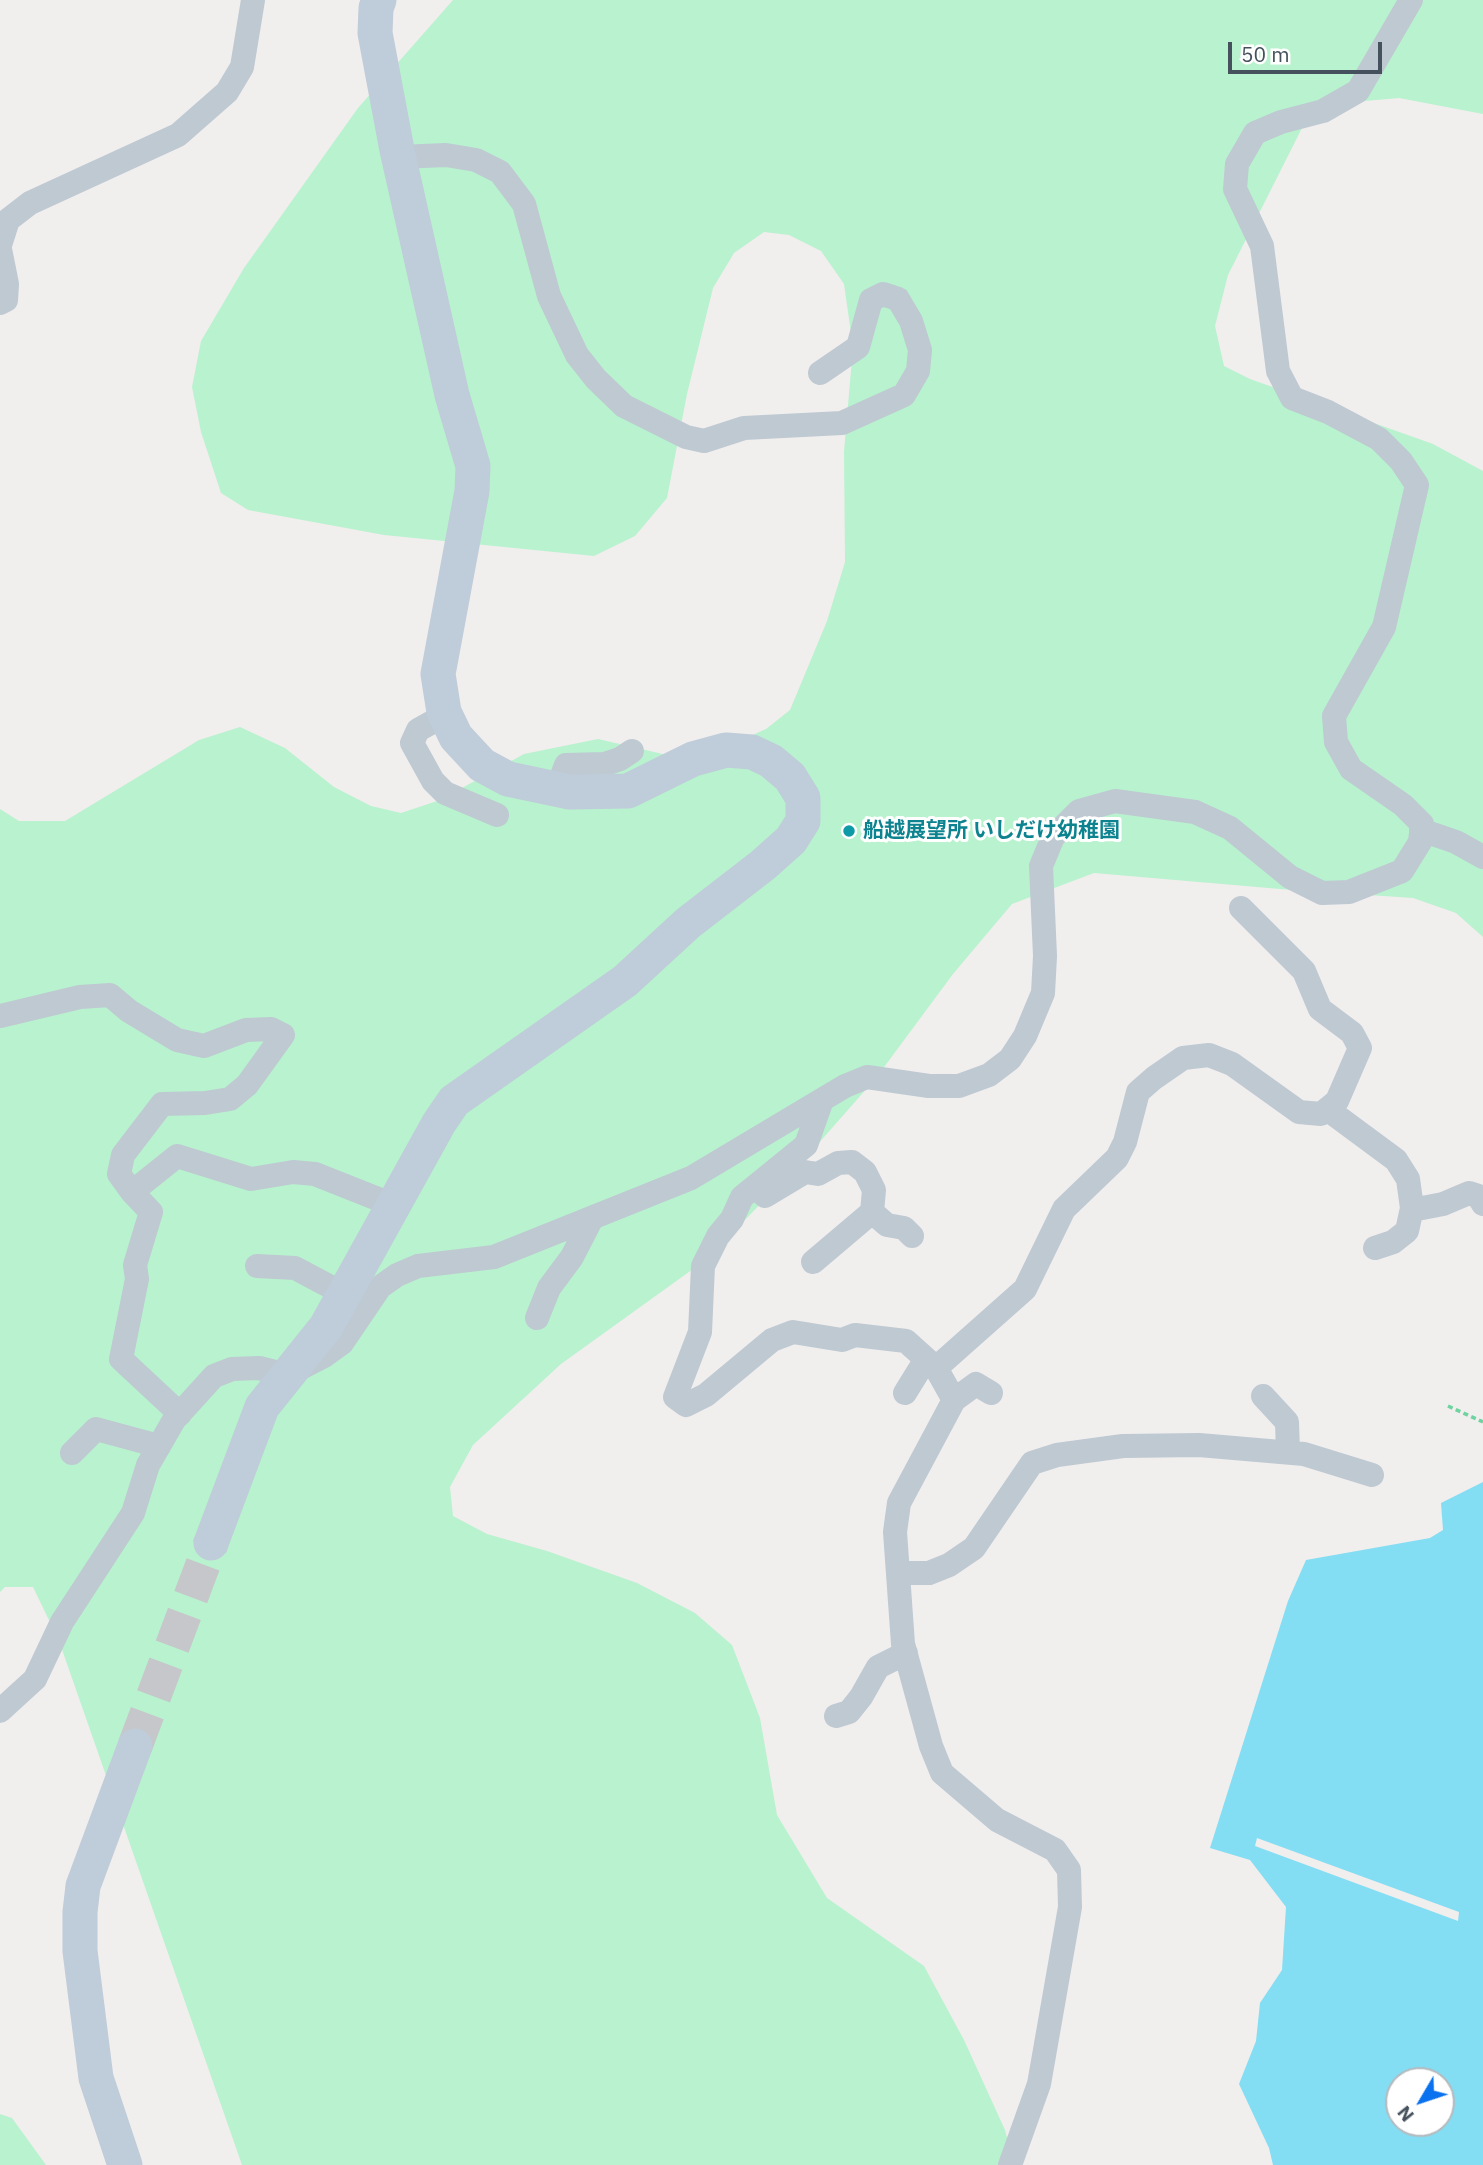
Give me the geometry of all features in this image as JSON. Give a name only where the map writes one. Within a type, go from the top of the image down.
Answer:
[{"type":"street","points":[[0,303],[6,300],[7,284],[0,247],[8,220],[30,203],[177,135],[227,92],[242,67],[253,0]]},
{"type":"street","points":[[211,1543],[262,1407],[326,1327],[439,1123],[454,1101],[625,981],[688,923],[791,841],[803,821],[803,798],[790,777],[771,761],[752,752],[726,750],[693,759],[628,791],[570,792],[508,779],[482,765],[456,737],[445,715],[438,674],[472,491],[473,466],[452,395],[398,157],[375,33],[379,0]]},
{"type":"street","points":[[0,1711],[35,1679],[62,1622],[134,1513],[148,1465],[159,1446],[180,1414],[214,1376],[232,1369],[259,1368],[286,1375],[324,1356],[342,1343],[380,1287],[397,1275],[418,1266],[494,1257],[691,1178],[845,1086],[867,1077],[929,1086],[959,1086],[989,1075],[1010,1059],[1025,1036],[1043,993],[1045,956],[1041,866],[1053,837],[1079,811],[1115,801],[1195,812],[1230,828],[1290,877],[1322,893],[1349,892],[1402,871],[1420,842],[1422,824],[1403,805],[1351,769],[1336,741],[1334,716],[1384,627],[1417,485],[1401,461],[1379,439],[1328,412],[1292,398],[1278,372],[1262,246],[1235,190],[1237,164],[1255,133],[1281,122],[1323,111],[1358,91],[1411,0]]},
{"type":"street","points":[[398,157],[446,155],[476,160],[500,172],[524,204],[549,296],[577,355],[596,379],[624,406],[686,437],[704,441],[744,428],[842,423],[904,395],[918,371],[920,350],[911,321],[898,299],[883,294],[871,300],[858,347],[820,373]]},
{"type":"street","points":[[445,715],[418,730],[412,743],[433,781],[445,793],[497,816]]},
{"type":"street","points":[[557,789],[566,765],[605,764],[632,751]]},
{"type":"street","points":[[1421,830],[1456,842],[1483,857]]},
{"type":"street","points":[[905,1393],[931,1364],[1025,1289],[1064,1209],[1117,1158],[1125,1142],[1138,1092],[1183,1058],[1209,1055],[1232,1064],[1299,1112],[1321,1114],[1337,1101],[1360,1048],[1352,1033],[1320,1009],[1304,971],[1241,908]]},
{"type":"street","points":[[0,1016],[80,997],[110,995],[129,1011],[177,1040],[204,1046],[246,1030],[271,1029],[283,1035],[247,1085],[230,1099],[205,1103],[163,1104],[123,1155],[119,1174],[151,1212],[135,1265],[137,1279],[121,1359],[180,1414]]},
{"type":"street","points":[[822,1100],[806,1145],[742,1197],[732,1219],[718,1236],[703,1266],[700,1332],[675,1397],[686,1405],[706,1395],[772,1340],[793,1332],[842,1340],[855,1335],[906,1341],[931,1364],[954,1400]]},
{"type":"street","points":[[1327,1109],[1396,1160],[1408,1180],[1412,1210],[1407,1231],[1392,1242],[1375,1248]]},
{"type":"street","points":[[132,1192],[177,1156],[251,1179],[293,1172],[316,1174],[393,1205]]},
{"type":"street","points":[[756,1185],[765,1196],[805,1172],[818,1174],[838,1163],[852,1162],[865,1172],[874,1190],[872,1212],[813,1262]]},
{"type":"street","points":[[1412,1210],[1443,1204],[1469,1193],[1478,1196],[1483,1204]]},
{"type":"street","points":[[872,1212],[887,1225],[904,1228],[912,1236]]},
{"type":"street","points":[[537,1318],[549,1288],[572,1257],[592,1218]]},
{"type":"street","points":[[257,1266],[295,1268],[344,1294]]},
{"type":"street","points":[[991,1393],[976,1384],[954,1400],[898,1503],[895,1532],[906,1654],[931,1746],[942,1773],[997,1820],[1055,1850],[1069,1870],[1070,1907],[1039,2084],[1010,2165]]},
{"type":"street","points":[[1264,1396],[1287,1422],[1288,1452]]},
{"type":"street","points":[[72,1453],[96,1429],[159,1446]]},
{"type":"street","points":[[898,1573],[929,1573],[949,1565],[974,1548],[1032,1463],[1057,1455],[1123,1446],[1199,1445],[1304,1454],[1372,1475]]},
{"type":"street","points":[[836,1716],[849,1712],[878,1667],[906,1654]]},
{"type":"street","points":[[125,2165],[96,2078],[80,1951],[80,1912],[83,1886],[135,1746]]},
{"type":"path","points":[[1448,1406],[1483,1422]]},
{"type":"green space","points":[[453,0],[1483,0],[1483,114],[1399,98],[1342,103],[1302,128],[1228,275],[1215,326],[1224,366],[1250,379],[1433,444],[1483,471],[1483,937],[1456,913],[1413,898],[1094,873],[1012,904],[953,974],[876,1078],[810,1153],[707,1259],[561,1364],[473,1445],[450,1487],[453,1516],[487,1534],[547,1551],[637,1583],[695,1613],[732,1645],[760,1718],[777,1815],[827,1898],[924,1966],[964,2040],[1005,2130],[1014,2165],[242,2165],[59,1641],[33,1587],[5,1587],[0,1592],[0,809],[19,821],[65,821],[199,740],[240,727],[285,748],[334,787],[371,806],[401,813],[440,800],[524,754],[598,739],[680,758],[712,753],[766,729],[790,710],[827,621],[845,562],[844,452],[853,347],[844,284],[821,251],[789,235],[764,232],[734,253],[713,288],[687,394],[667,498],[635,536],[594,556],[384,535],[248,510],[221,493],[201,432],[192,387],[201,341],[244,268],[358,108]]},
{"type":"green space","points":[[0,2114],[12,2118],[46,2165],[0,2165]]},
{"type":"water","points":[[1483,1482],[1483,2165],[1273,2165],[1269,2148],[1239,2084],[1256,2041],[1260,2003],[1282,1970],[1286,1907],[1250,1860],[1210,1848],[1288,1601],[1306,1560],[1430,1538],[1443,1530],[1441,1503]]},
{"type":"pier","points":[[1257,1838],[1459,1912],[1458,1921],[1255,1846]]},
{"type":"tunnel","points":[[135,1746],[211,1543]]},
{"type":"place","name":"船越展望所 いしだけ幼稚園","points":[[849,831]]}]
